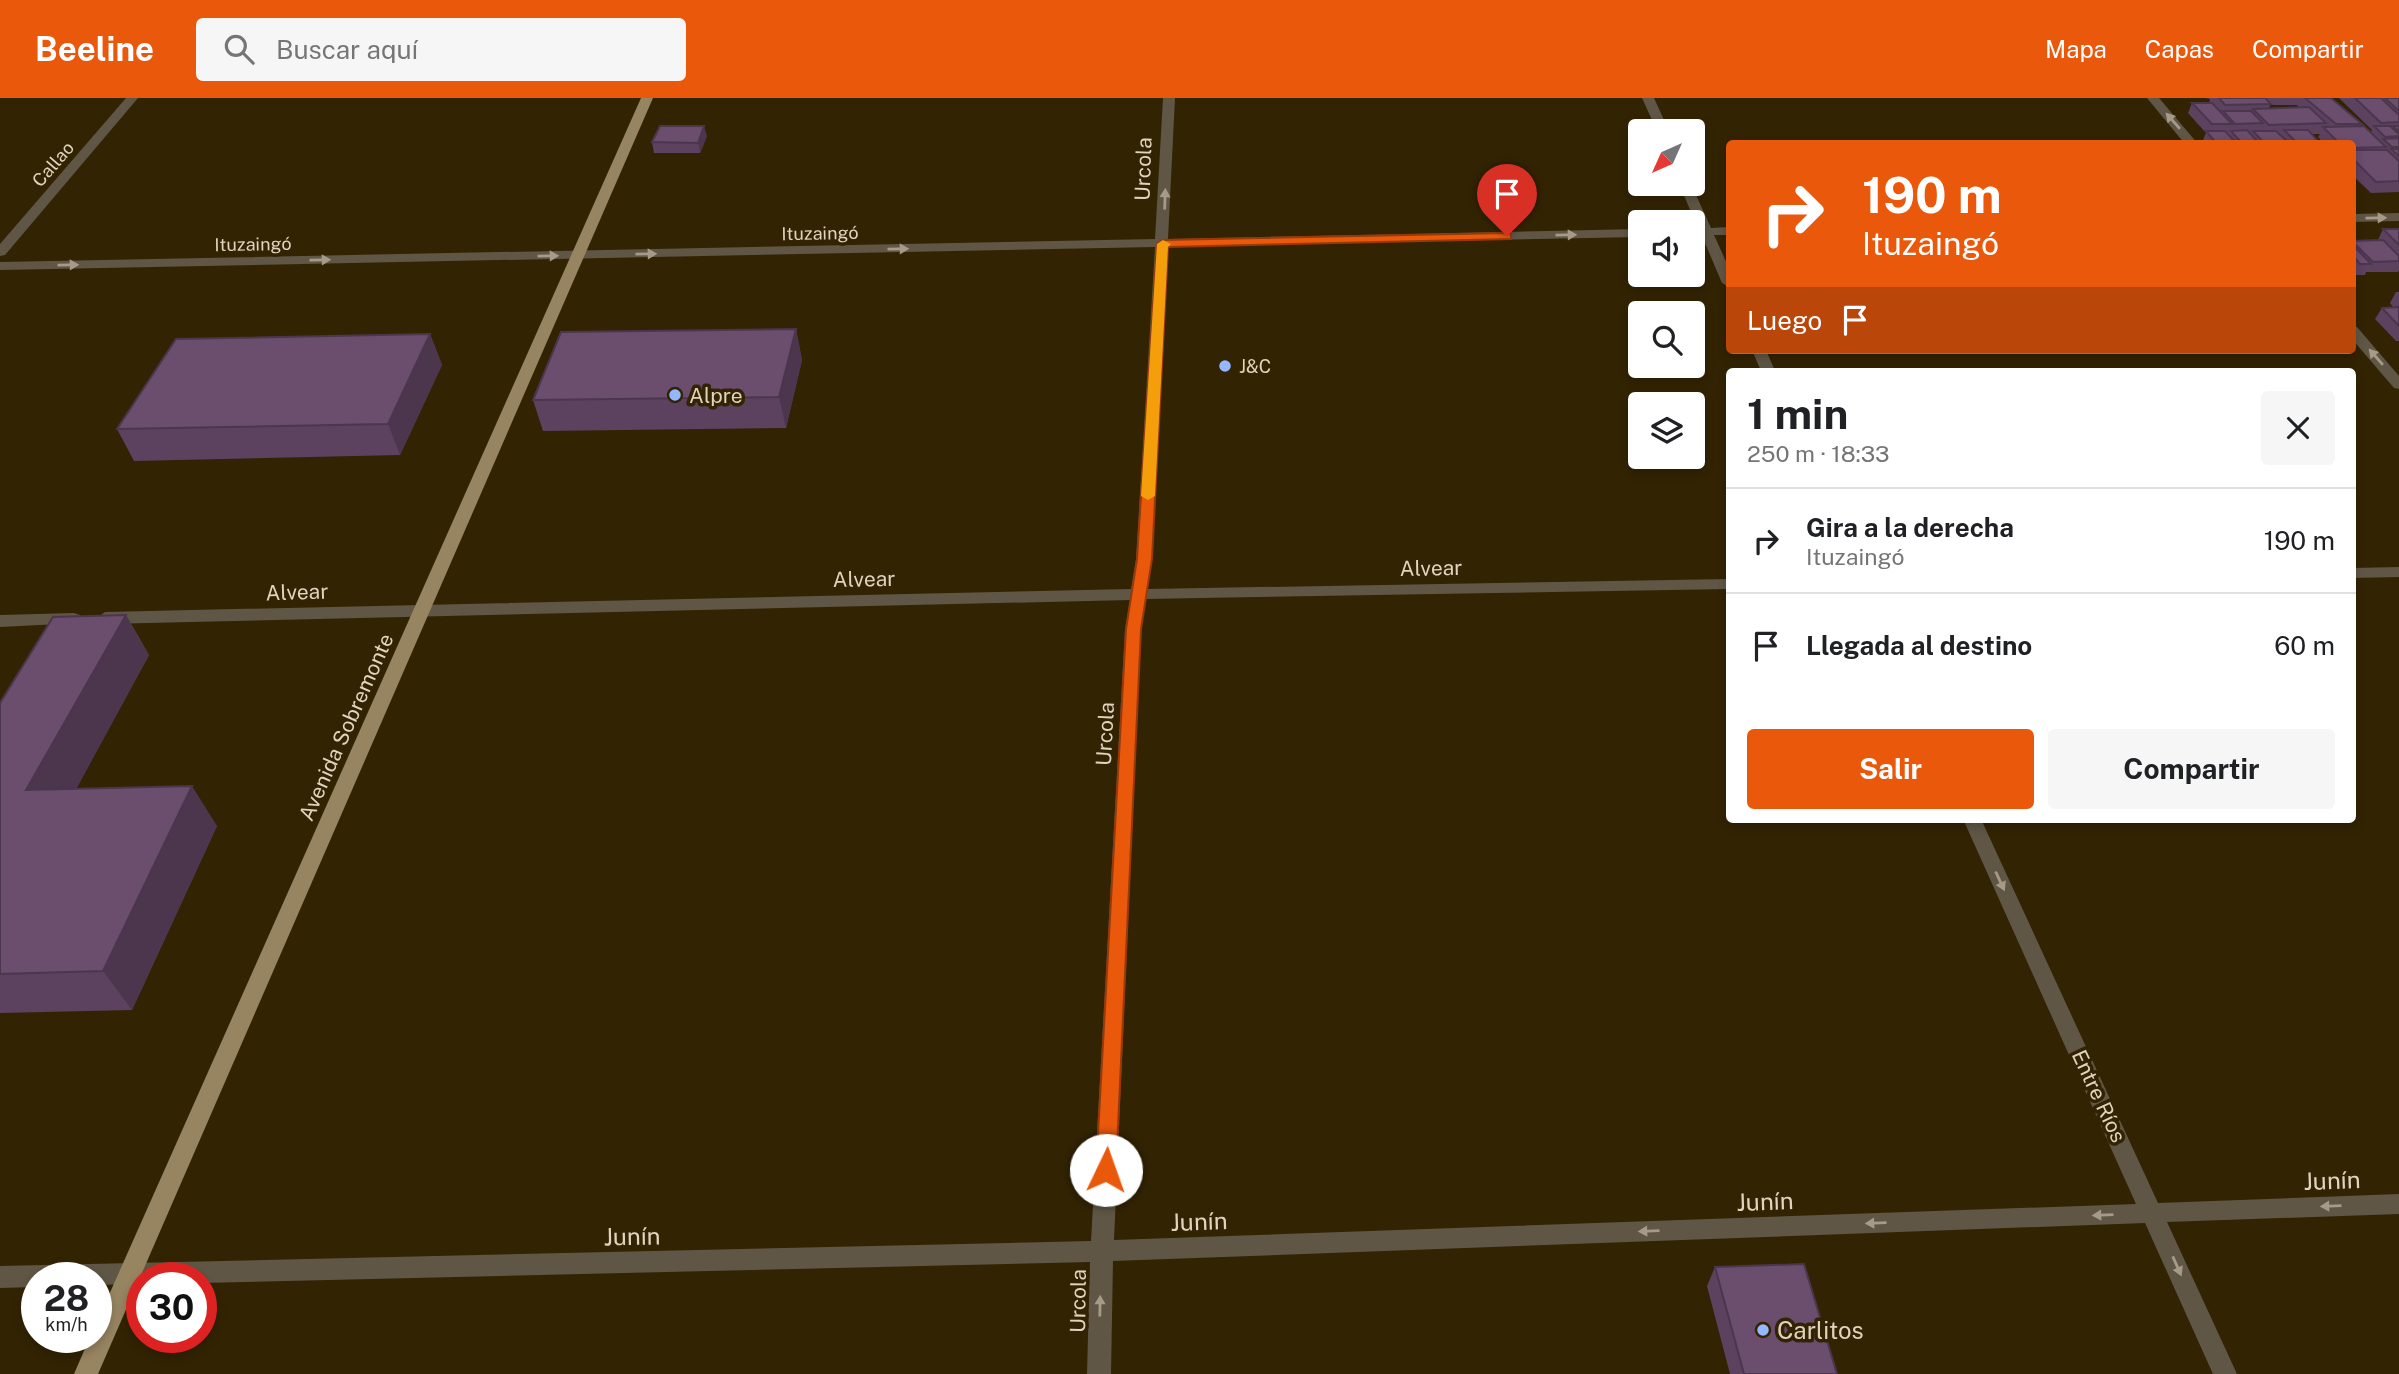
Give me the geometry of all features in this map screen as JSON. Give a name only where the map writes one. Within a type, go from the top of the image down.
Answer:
[{"type":"main road","name":"Avenida Sobremonte","points":[[135,1262],[647,98]]},
{"type":"main road","name":"Avenida Sobremonte","points":[[86,1374],[126,1282]]},
{"type":"street","name":"Callao","points":[[0,252],[132,98]]},
{"type":"street","name":"Urcola","points":[[1099,1374],[1102,1251],[1133,629],[1144,559],[1169,98]]},
{"type":"street","points":[[1648,98],[1658,119]]},
{"type":"street","points":[[2153,98],[2189,140]]},
{"type":"street","points":[[2356,218],[2399,217]]},
{"type":"street","points":[[1705,232],[1726,231]]},
{"type":"street","name":"Ituzaingó","points":[[0,266],[1628,233]]},
{"type":"street","points":[[1705,242],[1726,278]]},
{"type":"street","points":[[2356,335],[2399,385]]},
{"type":"street","points":[[2356,573],[2399,572]]},
{"type":"street","name":"Alvear","points":[[0,621],[422,609],[1726,584]]},
{"type":"street","name":"Entre Ríos","points":[[1974,823],[2225,1374]]},
{"type":"street","name":"Junín","points":[[217,1271],[1102,1251],[2399,1204]]},
{"type":"street","name":"Junín","points":[[0,1277],[126,1273]]},
{"type":"building","points":[[2219,98],[2265,98],[2271,104],[2225,105]]},
{"type":"building","points":[[2305,98],[2331,98],[2362,124],[2336,124]]},
{"type":"building","points":[[2355,98],[2381,98],[2399,115],[2399,122],[2381,123]]},
{"type":"building","points":[[2385,98],[2399,98],[2399,111]]},
{"type":"building","points":[[2192,103],[2212,103],[2232,124],[2212,124]]},
{"type":"building","points":[[2309,107],[2326,123],[2269,125],[2253,109]]},
{"type":"building","points":[[2223,111],[2251,111],[2263,123],[2235,124]]},
{"type":"building","points":[[660,126],[704,126],[698,143],[652,142]]},
{"type":"building","points":[[2364,126],[2386,147],[2356,148],[2356,140],[2336,140],[2323,127]]},
{"type":"building","points":[[2374,126],[2390,126],[2399,136],[2385,137]]},
{"type":"building","points":[[2247,130],[2256,140],[2239,140],[2231,131]]},
{"type":"building","points":[[2284,130],[2308,130],[2317,140],[2294,140]]},
{"type":"building","points":[[2206,131],[2225,131],[2233,140],[2214,140]]},
{"type":"building","points":[[2253,131],[2276,131],[2286,140],[2261,140]]},
{"type":"building","points":[[2399,138],[2399,147],[2392,147],[2383,139]]},
{"type":"building","points":[[2356,150],[2387,150],[2399,161],[2399,181],[2376,182],[2356,162]]},
{"type":"building","points":[[2383,229],[2399,229],[2399,245]]},
{"type":"building","points":[[2383,240],[2399,256],[2399,261],[2373,262],[2356,245],[2356,241]]},
{"type":"building","points":[[2356,248],[2371,264],[2360,264],[2356,260]]},
{"type":"building","points":[[2399,307],[2399,326],[2382,308]]},
{"type":"building","points":[[796,329],[779,397],[533,400],[561,332]]},
{"type":"building","points":[[430,334],[388,424],[117,429],[176,339]]},
{"type":"building","points":[[126,615],[26,790],[192,786],[103,971],[0,974],[0,703],[53,617]]},
{"type":"building","name":"Carlitos","points":[[1804,1264],[1837,1374],[1744,1374],[1715,1267]]},
{"type":"slow traffic","points":[[1148,496],[1165,244]]},
{"type":"place","name":"J&C","points":[[1225,366]]},
{"type":"place","name":"Alpre","points":[[675,395]]},
{"type":"place","name":"Carlitos","points":[[1763,1330]]},
{"type":"route","points":[[1106,1170],[1133,629],[1144,559],[1163,244],[1507,236]]}]
